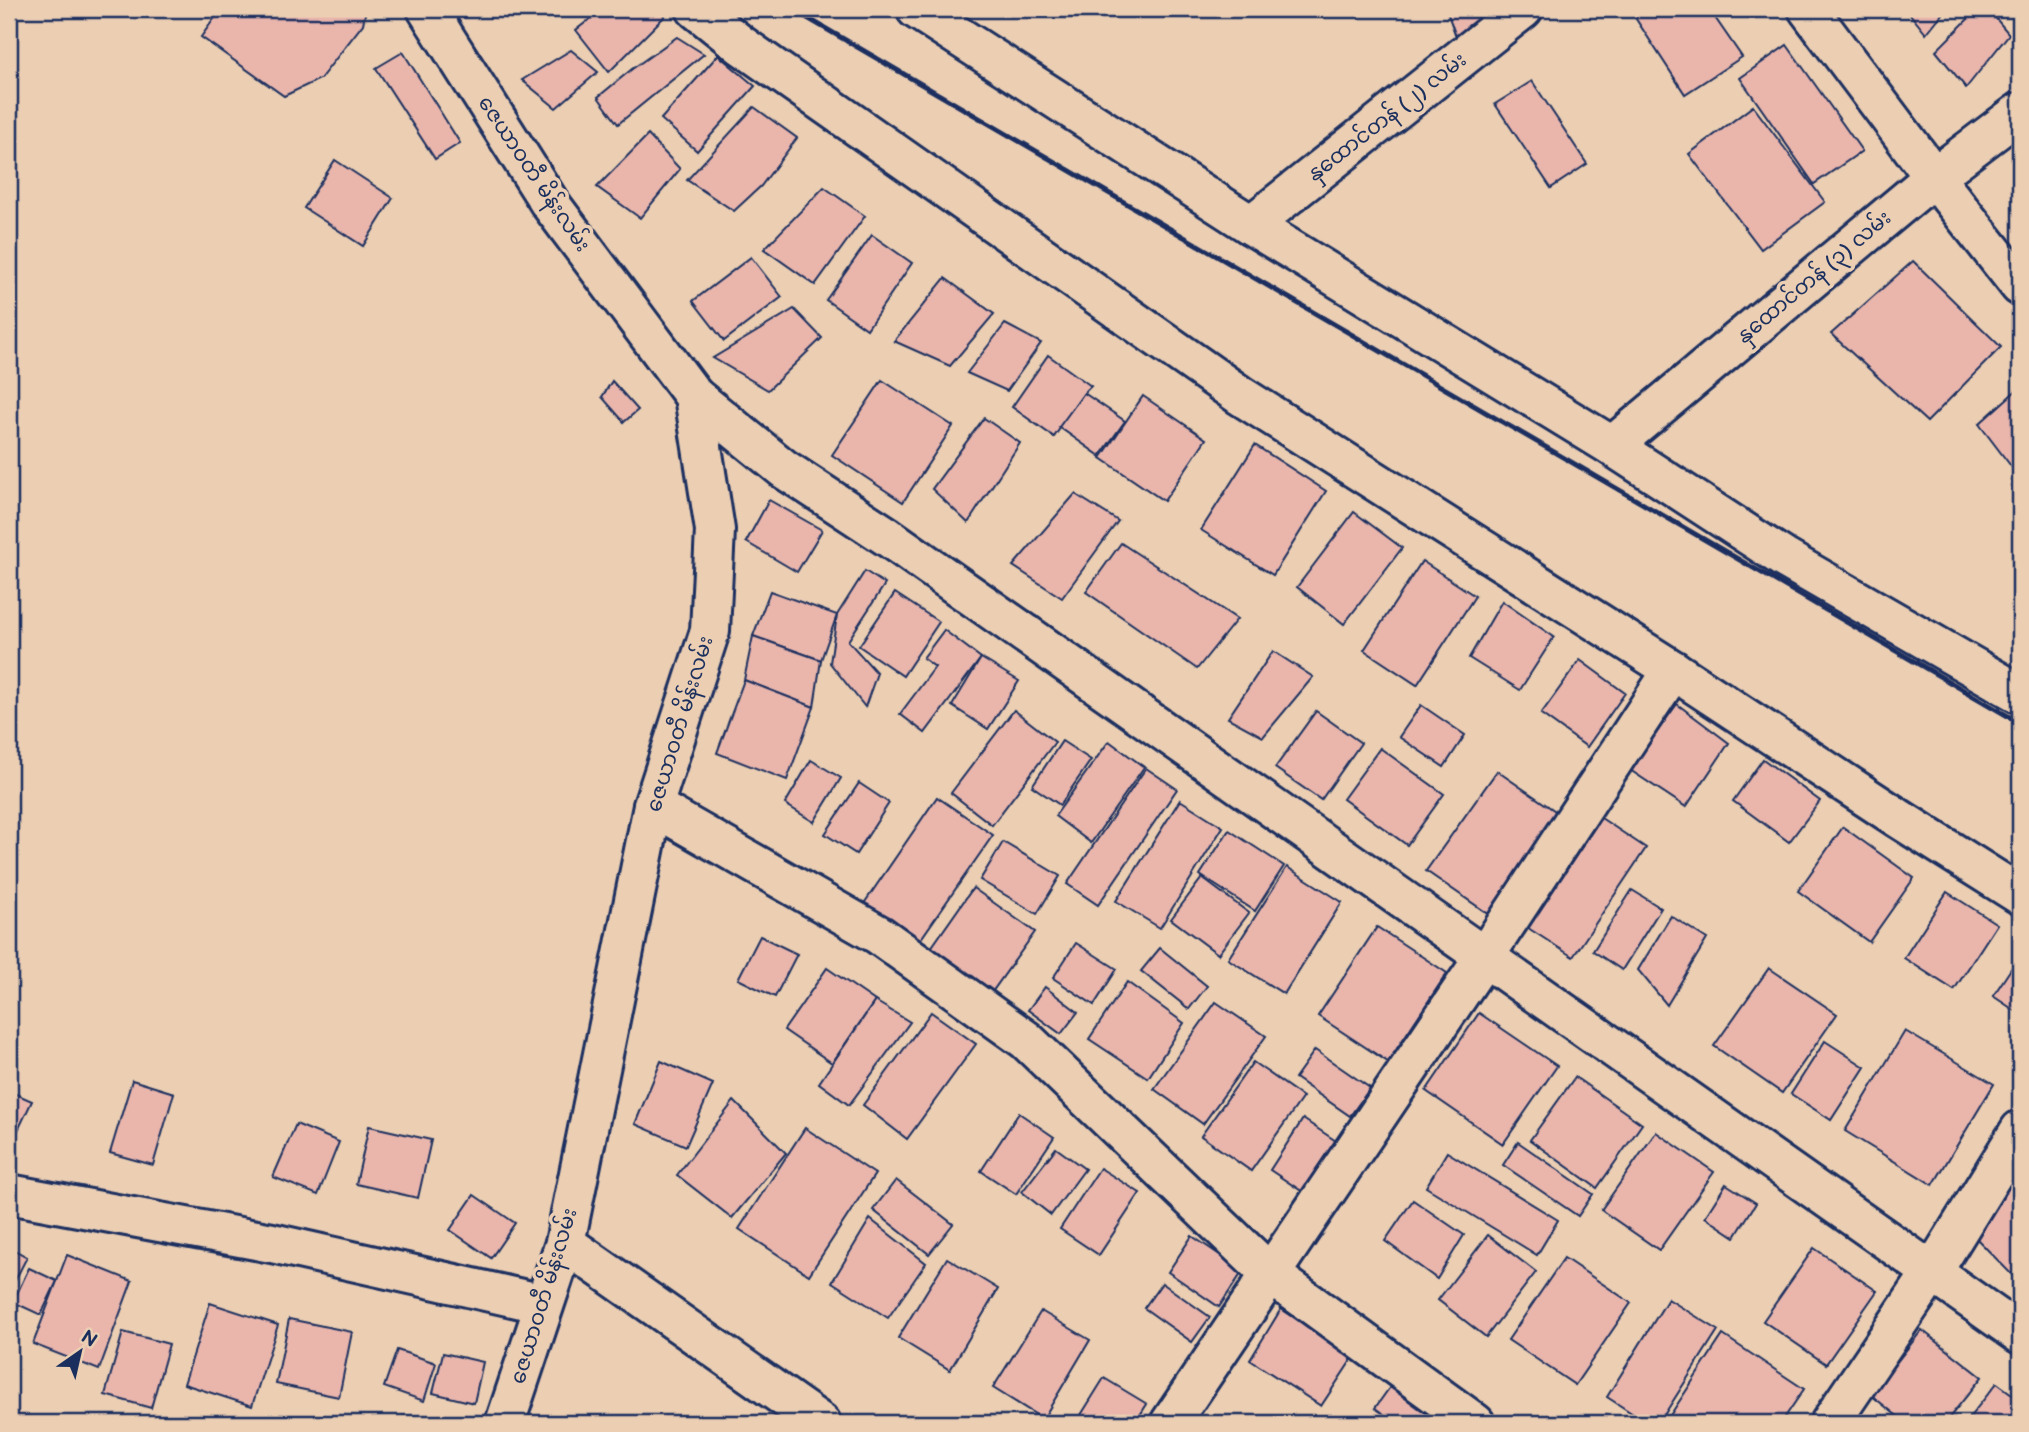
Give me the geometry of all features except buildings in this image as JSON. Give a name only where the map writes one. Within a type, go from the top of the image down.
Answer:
[{"type":"street","name":"ဇေယာဝတီ မိန်းလမ်း","points":[[427,9],[549,202],[694,396],[715,530],[710,631],[653,806],[565,1243],[505,1423]]},
{"type":"street","points":[[696,9],[752,53],[1241,396],[1673,670],[2020,895]]},
{"type":"street","points":[[916,9],[1251,225],[1612,446],[1784,558],[2020,694]]},
{"type":"street","name":"နှထောင်တန် (၂) လမ်း","points":[[1251,225],[1524,9]]},
{"type":"street","points":[[1808,9],[2020,286]]},
{"type":"street","name":"နှထောင်တန် (၃) လမ်း","points":[[1612,446],[1934,177],[2020,111]]},
{"type":"street","points":[[694,396],[784,469],[888,537],[2020,1334]]},
{"type":"street","points":[[1170,1423],[1485,956],[1673,670]]},
{"type":"street","points":[[653,806],[879,935],[1026,1040],[1270,1274],[1475,1423]]},
{"type":"street","points":[[1830,1423],[1933,1271],[2020,1130]]},
{"type":"street","points":[[9,1194],[272,1243],[544,1304]]},
{"type":"street","points":[[565,1243],[821,1423]]},
{"type":"railway","points":[[792,9],[2020,723]]}]
